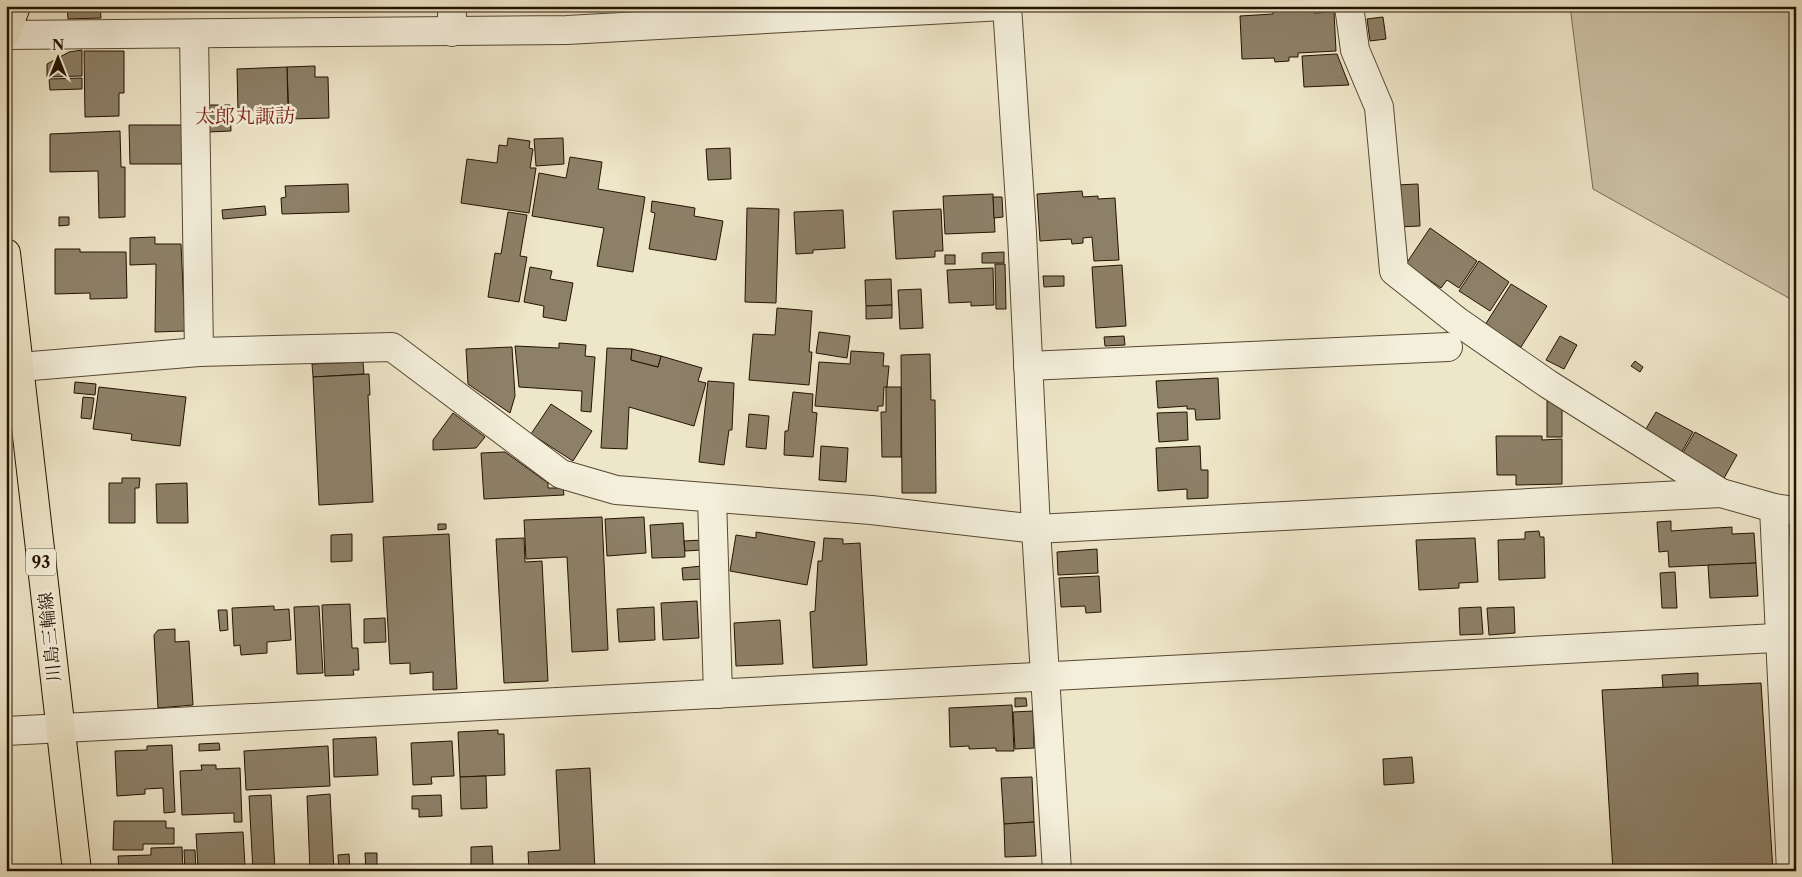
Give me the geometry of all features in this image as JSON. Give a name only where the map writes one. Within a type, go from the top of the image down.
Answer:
[{"type":"main road","points":[[6,34],[16,6]]},
{"type":"main road","name":"川島三輪線","points":[[6,253],[77,871]]},
{"type":"street","points":[[6,34],[194,34],[452,19],[567,30],[1005,6],[1022,232],[1036,529],[1057,871]]},
{"type":"street","points":[[1349,6],[1355,50],[1379,106],[1394,271],[1457,321],[1541,379],[1721,493],[1785,510],[1791,871]]},
{"type":"street","points":[[194,34],[199,352]]},
{"type":"street","points":[[20,367],[199,352],[392,347],[561,474],[616,490],[871,510],[1036,529],[1721,493]]},
{"type":"street","points":[[1028,366],[1448,347]]},
{"type":"street","points":[[712,498],[718,694]]},
{"type":"street","points":[[6,731],[1788,638]]},
{"type":"shaded area","points":[[1570,6],[1796,6],[1796,302],[1593,189]]},
{"type":"building","points":[[67,6],[100,6],[101,18],[68,19]]},
{"type":"building","points":[[634,6],[665,6],[635,8]]},
{"type":"building","points":[[1314,7],[1314,13],[1334,12],[1336,51],[1298,53],[1298,57],[1289,57],[1289,61],[1275,62],[1274,58],[1242,59],[1240,16],[1273,14],[1273,10]]},
{"type":"building","points":[[1383,17],[1386,39],[1370,41],[1367,19]]},
{"type":"building","points":[[82,50],[82,76],[47,77],[47,64],[69,52]]},
{"type":"building","points":[[84,51],[124,51],[124,93],[119,93],[119,116],[85,117]]},
{"type":"building","points":[[1337,54],[1349,85],[1304,87],[1302,56]]},
{"type":"building","points":[[315,66],[315,77],[328,77],[329,118],[289,119],[287,67]]},
{"type":"building","points":[[287,67],[288,110],[238,111],[237,69]]},
{"type":"building","points":[[82,78],[82,89],[50,90],[49,79]]},
{"type":"building","points":[[207,105],[230,105],[231,131],[208,132]]},
{"type":"building","points":[[129,125],[183,125],[183,164],[130,164]]},
{"type":"building","points":[[120,131],[121,167],[125,167],[125,217],[99,218],[98,171],[50,172],[50,134]]},
{"type":"building","points":[[508,138],[530,141],[529,148],[533,149],[530,168],[536,168],[529,213],[461,203],[467,159],[497,163],[499,145],[507,146]]},
{"type":"building","points":[[563,138],[564,164],[536,166],[534,139]]},
{"type":"building","points":[[730,148],[731,179],[708,180],[706,149]]},
{"type":"building","points":[[570,157],[602,162],[598,189],[645,197],[633,272],[597,266],[604,228],[532,216],[539,173],[566,178]]},
{"type":"building","points":[[348,184],[349,212],[282,214],[281,198],[286,197],[285,186]]},
{"type":"building","points":[[1418,184],[1420,226],[1398,227],[1396,185]]},
{"type":"building","points":[[1082,191],[1083,197],[1098,196],[1098,199],[1115,198],[1119,260],[1094,261],[1092,237],[1083,238],[1083,243],[1072,244],[1071,239],[1040,241],[1037,194]]},
{"type":"building","points":[[993,194],[995,232],[945,234],[943,196]]},
{"type":"building","points":[[993,197],[1002,197],[1003,217],[994,218]]},
{"type":"building","points":[[652,201],[695,208],[694,216],[723,221],[716,260],[649,249],[655,213],[651,212]]},
{"type":"building","points":[[265,206],[266,215],[223,219],[222,210]]},
{"type":"building","points":[[747,208],[779,209],[776,303],[745,302]]},
{"type":"building","points":[[941,209],[943,251],[935,251],[935,257],[896,259],[893,211]]},
{"type":"building","points":[[843,210],[845,248],[813,250],[813,253],[796,254],[794,212]]},
{"type":"building","points":[[508,212],[527,215],[520,256],[527,257],[519,302],[488,297],[495,253],[501,254]]},
{"type":"building","points":[[59,217],[69,217],[69,225],[59,226]]},
{"type":"building","points":[[1430,228],[1477,261],[1459,288],[1447,280],[1441,288],[1406,264]]},
{"type":"building","points":[[155,237],[155,244],[181,244],[185,331],[155,332],[156,264],[130,265],[130,238]]},
{"type":"building","points":[[55,249],[80,249],[80,252],[126,252],[127,298],[90,299],[90,293],[55,294]]},
{"type":"building","points":[[1004,252],[1004,263],[982,263],[982,253]]},
{"type":"building","points":[[945,255],[955,255],[955,264],[945,264]]},
{"type":"building","points":[[1479,261],[1509,282],[1490,311],[1459,291]]},
{"type":"building","points":[[995,264],[1005,264],[1006,309],[996,309]]},
{"type":"building","points":[[1122,265],[1126,326],[1096,328],[1092,267]]},
{"type":"building","points":[[530,267],[552,271],[550,279],[573,283],[566,321],[543,317],[544,306],[524,302]]},
{"type":"building","points":[[993,268],[994,305],[971,306],[971,302],[949,303],[947,270]]},
{"type":"building","points":[[1043,276],[1064,276],[1064,286],[1044,287]]},
{"type":"building","points":[[891,279],[892,305],[866,306],[865,280]]},
{"type":"building","points":[[1511,284],[1547,306],[1521,347],[1485,325]]},
{"type":"building","points":[[921,289],[923,328],[900,329],[898,290]]},
{"type":"building","points":[[892,305],[892,318],[866,319],[866,306]]},
{"type":"building","points":[[777,308],[812,311],[809,352],[812,352],[809,385],[749,380],[753,334],[775,335]]},
{"type":"building","points":[[819,332],[850,336],[847,358],[816,353]]},
{"type":"building","points":[[1124,336],[1125,345],[1105,346],[1104,337]]},
{"type":"building","points":[[1560,336],[1577,345],[1564,369],[1546,360]]},
{"type":"building","points":[[559,343],[586,345],[585,356],[595,357],[591,412],[581,411],[582,391],[519,387],[515,346],[559,348]]},
{"type":"building","points":[[512,347],[515,396],[510,413],[468,384],[466,349]]},
{"type":"building","points":[[607,348],[632,349],[631,360],[658,367],[661,356],[702,368],[698,381],[706,383],[694,426],[629,407],[627,449],[601,448]]},
{"type":"building","points":[[632,349],[661,356],[658,367],[631,360]]},
{"type":"building","points":[[851,351],[884,353],[883,366],[889,366],[887,387],[884,387],[883,406],[878,406],[878,411],[815,406],[819,362],[850,364]]},
{"type":"building","points":[[930,354],[931,400],[935,400],[936,493],[902,493],[901,355]]},
{"type":"building","points":[[1635,361],[1643,367],[1640,372],[1631,366]]},
{"type":"building","points":[[363,362],[364,374],[313,377],[312,364]]},
{"type":"building","points":[[369,374],[370,395],[368,395],[373,502],[319,505],[313,377]]},
{"type":"building","points":[[1218,378],[1220,419],[1196,420],[1195,409],[1187,409],[1187,406],[1158,408],[1156,381]]},
{"type":"building","points":[[708,381],[734,383],[732,430],[729,430],[724,465],[699,462]]},
{"type":"building","points":[[75,382],[96,384],[95,395],[74,393]]},
{"type":"building","points":[[99,387],[186,397],[180,446],[131,440],[132,434],[93,429]]},
{"type":"building","points":[[886,387],[901,387],[901,457],[882,457],[881,412],[886,412]]},
{"type":"building","points":[[793,392],[813,394],[812,412],[817,413],[813,457],[784,455],[785,431],[788,431]]},
{"type":"building","points":[[83,397],[94,398],[91,419],[81,418]]},
{"type":"building","points":[[1547,401],[1562,401],[1562,437],[1547,437]]},
{"type":"building","points":[[551,404],[592,431],[573,461],[531,434]]},
{"type":"building","points":[[1187,412],[1188,440],[1159,442],[1157,413]]},
{"type":"building","points":[[1656,412],[1693,432],[1680,455],[1643,434]]},
{"type":"building","points":[[453,413],[485,437],[476,448],[433,450],[433,440]]},
{"type":"building","points":[[749,414],[769,416],[766,449],[746,447]]},
{"type":"building","points":[[1695,432],[1737,455],[1723,480],[1681,456]]},
{"type":"building","points":[[1496,436],[1542,436],[1542,440],[1562,439],[1562,484],[1516,485],[1516,475],[1497,475]]},
{"type":"building","points":[[821,446],[848,448],[846,482],[819,480]]},
{"type":"building","points":[[1200,446],[1201,470],[1208,470],[1208,498],[1187,499],[1187,489],[1158,491],[1156,448]]},
{"type":"building","points":[[505,452],[548,483],[548,488],[563,488],[564,495],[484,499],[481,453]]},
{"type":"building","points":[[122,478],[140,478],[139,488],[135,488],[135,523],[109,523],[109,483],[122,483]]},
{"type":"building","points":[[187,483],[188,523],[157,523],[156,484]]},
{"type":"building","points":[[602,517],[608,650],[572,652],[567,557],[526,559],[524,520]]},
{"type":"building","points":[[644,517],[646,553],[607,556],[605,519]]},
{"type":"building","points":[[1671,521],[1671,531],[1732,527],[1732,534],[1754,533],[1756,563],[1669,567],[1668,551],[1659,552],[1657,522]]},
{"type":"building","points":[[683,523],[685,557],[652,558],[650,525]]},
{"type":"building","points":[[438,524],[446,524],[446,529],[438,530]]},
{"type":"building","points":[[1539,531],[1540,537],[1544,537],[1545,578],[1499,580],[1498,540],[1525,539],[1525,532]]},
{"type":"building","points":[[756,532],[815,542],[807,585],[730,571],[736,535],[756,538]]},
{"type":"building","points":[[352,534],[352,561],[331,562],[331,535]]},
{"type":"building","points":[[449,534],[457,689],[433,690],[433,672],[410,674],[410,663],[390,664],[383,537]]},
{"type":"building","points":[[524,538],[525,562],[542,561],[548,681],[504,683],[496,539]]},
{"type":"building","points":[[824,538],[843,539],[843,544],[860,543],[867,665],[813,668],[810,612],[815,611],[818,561],[822,561]]},
{"type":"building","points":[[1475,538],[1478,582],[1459,583],[1459,588],[1419,590],[1416,540]]},
{"type":"building","points":[[702,540],[702,550],[685,551],[684,541]]},
{"type":"building","points":[[1097,549],[1098,573],[1058,575],[1057,552]]},
{"type":"building","points":[[1756,563],[1758,596],[1710,598],[1708,565]]},
{"type":"building","points":[[702,566],[703,579],[683,580],[682,568]]},
{"type":"building","points":[[1675,572],[1677,608],[1662,608],[1660,573]]},
{"type":"building","points":[[1099,576],[1101,612],[1086,613],[1085,606],[1061,607],[1059,578]]},
{"type":"building","points":[[697,601],[699,638],[663,640],[661,603]]},
{"type":"building","points":[[350,604],[352,648],[358,648],[359,670],[353,670],[354,675],[325,676],[322,605]]},
{"type":"building","points":[[274,606],[274,610],[289,609],[291,640],[267,642],[267,653],[241,655],[240,645],[234,646],[232,608]]},
{"type":"building","points":[[319,606],[323,673],[297,674],[294,607]]},
{"type":"building","points":[[654,607],[655,640],[619,642],[617,609]]},
{"type":"building","points":[[1481,607],[1483,634],[1460,635],[1459,608]]},
{"type":"building","points":[[1514,607],[1515,633],[1489,635],[1487,608]]},
{"type":"building","points":[[218,610],[227,610],[228,630],[220,631]]},
{"type":"building","points":[[385,618],[386,642],[364,643],[364,619]]},
{"type":"building","points":[[780,620],[783,664],[736,666],[734,623]]},
{"type":"building","points":[[175,629],[175,642],[189,641],[193,705],[158,708],[154,635],[158,630]]},
{"type":"building","points":[[1698,673],[1698,686],[1663,688],[1662,675]]},
{"type":"building","points":[[1761,683],[1773,871],[1613,871],[1602,690]]},
{"type":"building","points":[[1015,698],[1026,698],[1027,706],[1015,707]]},
{"type":"building","points":[[1012,705],[1014,751],[996,751],[996,748],[969,749],[969,746],[950,747],[949,708]]},
{"type":"building","points":[[1033,711],[1034,748],[1015,749],[1013,712]]},
{"type":"building","points":[[498,730],[498,734],[504,734],[505,775],[460,777],[458,732]]},
{"type":"building","points":[[376,737],[378,775],[334,777],[333,739]]},
{"type":"building","points":[[452,741],[454,776],[431,777],[432,784],[413,785],[411,743]]},
{"type":"building","points":[[219,743],[220,750],[199,751],[199,744]]},
{"type":"building","points":[[172,745],[175,812],[164,813],[163,788],[145,789],[145,794],[117,796],[115,751],[147,750],[147,746]]},
{"type":"building","points":[[328,746],[330,786],[246,790],[244,751]]},
{"type":"building","points":[[1412,757],[1414,783],[1384,785],[1383,759]]},
{"type":"building","points":[[201,765],[216,765],[216,769],[240,768],[242,822],[234,822],[234,813],[182,815],[180,771],[202,770]]},
{"type":"building","points":[[590,768],[595,871],[529,871],[528,852],[560,850],[556,770]]},
{"type":"building","points":[[486,776],[487,808],[461,809],[460,777]]},
{"type":"building","points":[[1032,777],[1034,822],[1004,824],[1001,778]]},
{"type":"building","points":[[330,794],[334,871],[310,871],[307,796]]},
{"type":"building","points":[[271,795],[275,871],[253,871],[249,796]]},
{"type":"building","points":[[441,795],[442,816],[419,817],[419,809],[412,809],[412,796]]},
{"type":"building","points":[[114,821],[166,821],[166,828],[174,828],[174,844],[143,844],[143,850],[113,850]]},
{"type":"building","points":[[1034,822],[1036,856],[1005,857],[1004,824]]},
{"type":"building","points":[[243,832],[245,866],[198,868],[196,834]]},
{"type":"building","points":[[492,846],[493,866],[471,867],[471,847]]},
{"type":"building","points":[[182,847],[183,871],[119,871],[118,856],[151,855],[151,848]]},
{"type":"building","points":[[184,850],[195,850],[196,871],[185,871]]},
{"type":"building","points":[[365,853],[377,853],[377,871],[366,871]]},
{"type":"building","points":[[349,854],[350,871],[339,871],[338,855]]},
{"type":"building","points":[[467,868],[467,871],[429,870]]},
{"type":"building","points":[[506,868],[506,871],[473,871],[473,870]]},
{"type":"district","name":"太郎丸諏訪","points":[[245,116]]}]
